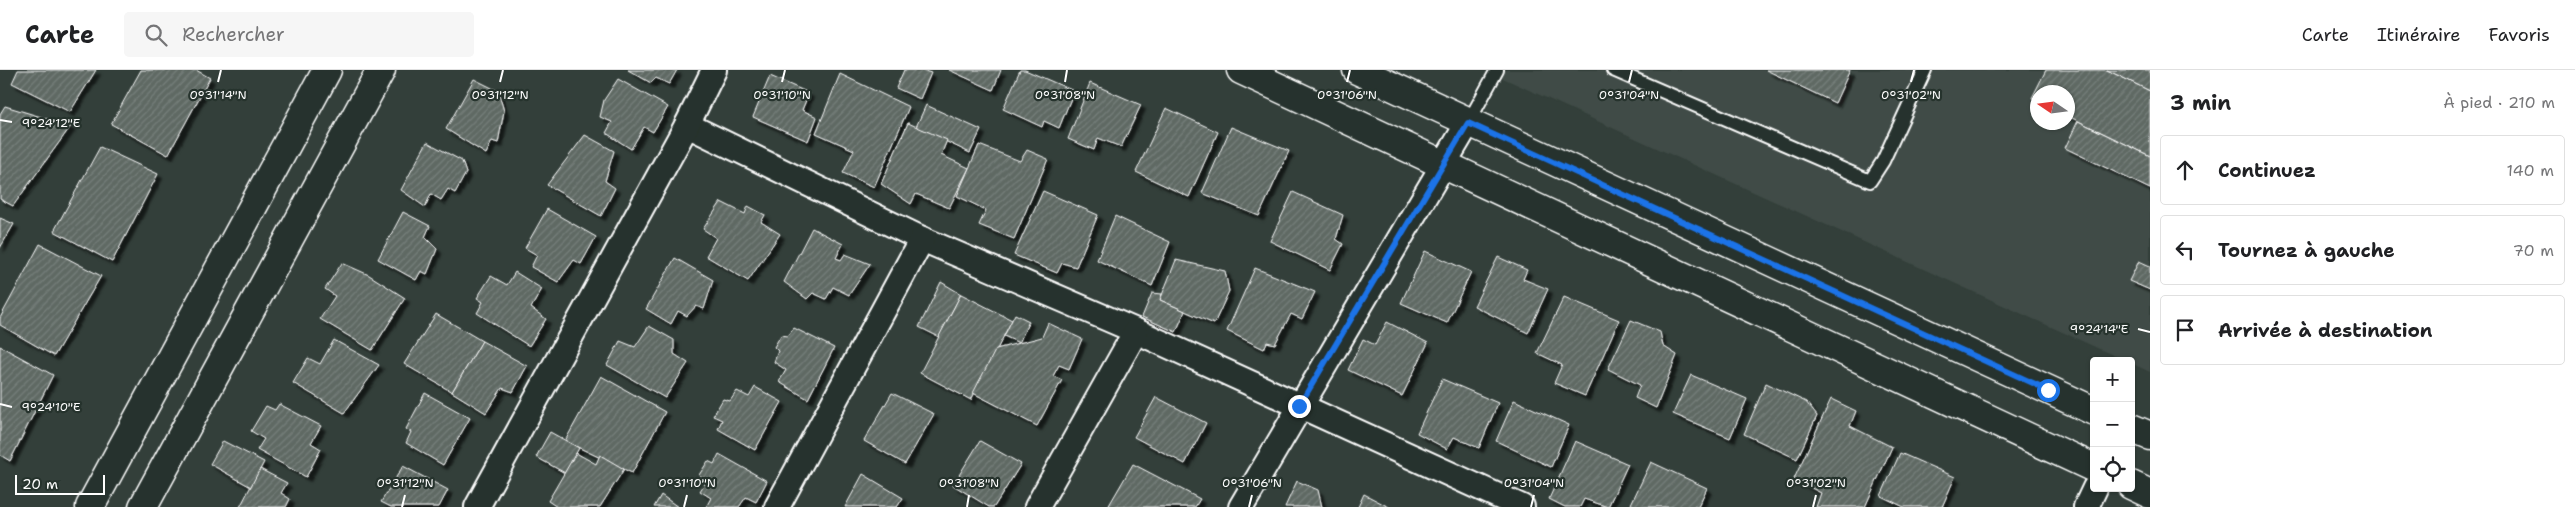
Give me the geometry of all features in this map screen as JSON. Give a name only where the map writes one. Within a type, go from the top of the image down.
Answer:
[{"type":"street","points":[[90,507],[327,70]]},
{"type":"street","points":[[143,507],[381,70]]},
{"type":"street","points":[[477,507],[687,125],[714,70]]},
{"type":"street","points":[[1241,70],[2090,466]]},
{"type":"street","points":[[1357,70],[1468,123],[2090,408]]},
{"type":"street","points":[[1241,507],[1468,123]]},
{"type":"street","points":[[687,125],[922,239],[1136,331],[1522,507]]},
{"type":"street","points":[[777,507],[922,239]]},
{"type":"street","points":[[1037,507],[1136,331]]},
{"type":"street","points":[[2135,430],[2150,436]]},
{"type":"street","points":[[2135,487],[2150,494]]},
{"type":"street","points":[[2086,507],[2093,492]]},
{"type":"lane","points":[[1468,123],[1497,70]]},
{"type":"lane","points":[[1613,70],[1870,181],[1883,161],[1925,70]]},
{"type":"shaded area","points":[[1485,70],[2150,70],[2150,372],[2135,365],[2135,357],[2117,357]]},
{"type":"building","points":[[18,70],[96,70],[70,112],[12,83]]},
{"type":"building","points":[[141,70],[196,70],[210,78],[168,155],[111,124]]},
{"type":"building","points":[[628,70],[677,70],[669,84],[656,78],[651,83]]},
{"type":"building","points":[[904,70],[922,70],[931,73],[920,99],[896,88]]},
{"type":"building","points":[[949,70],[1001,70],[993,90]]},
{"type":"building","points":[[1020,70],[1025,70],[1074,91],[1059,128],[1044,121],[1042,127],[1003,109]]},
{"type":"building","points":[[1766,70],[1850,70],[1835,103]]},
{"type":"building","points":[[2046,70],[2107,70],[2150,91],[2150,156],[2075,119],[2075,85],[2038,85]]},
{"type":"building","points":[[2107,70],[2150,70],[2150,91]]},
{"type":"building","points":[[840,74],[909,107],[874,187],[843,173],[854,150],[816,133]]},
{"type":"building","points":[[770,76],[809,93],[802,110],[817,117],[808,141],[753,117]]},
{"type":"building","points":[[474,79],[498,91],[504,111],[498,143],[492,141],[486,154],[446,129]]},
{"type":"building","points":[[618,79],[668,107],[653,132],[644,127],[631,149],[606,133],[612,122],[600,117],[604,100]]},
{"type":"building","points":[[1090,83],[1141,105],[1121,147],[1098,138],[1094,150],[1068,139]]},
{"type":"building","points":[[926,105],[981,130],[970,153],[916,127]]},
{"type":"building","points":[[5,106],[71,126],[13,206],[0,199],[0,114]]},
{"type":"building","points":[[1166,108],[1218,132],[1189,197],[1136,172]]},
{"type":"building","points":[[2078,121],[2150,156],[2150,189],[2065,148]]},
{"type":"building","points":[[908,123],[947,140],[941,155],[969,168],[949,208],[916,194],[911,204],[881,184]]},
{"type":"building","points":[[1231,127],[1289,151],[1259,216],[1202,193]]},
{"type":"building","points":[[585,135],[614,151],[605,181],[615,188],[601,216],[547,185]]},
{"type":"building","points":[[427,142],[462,161],[466,173],[455,193],[448,189],[441,200],[431,194],[425,207],[401,190]]},
{"type":"building","points":[[979,145],[1020,161],[1027,150],[1048,159],[1014,239],[979,225],[986,210],[957,196]]},
{"type":"building","points":[[100,147],[158,174],[112,262],[54,231]]},
{"type":"building","points":[[1043,191],[1098,215],[1076,267],[1062,263],[1057,273],[1014,255]]},
{"type":"building","points":[[1293,192],[1343,215],[1336,239],[1343,244],[1330,270],[1270,241]]},
{"type":"building","points":[[721,202],[745,214],[748,206],[765,215],[761,222],[780,234],[748,281],[706,256],[716,238],[703,229]]},
{"type":"building","points":[[547,209],[596,237],[581,264],[574,260],[558,282],[531,267],[537,255],[525,248]]},
{"type":"building","points":[[403,212],[430,226],[425,237],[437,249],[427,274],[421,271],[416,280],[378,259]]},
{"type":"building","points":[[1115,216],[1170,242],[1152,286],[1097,260]]},
{"type":"building","points":[[0,218],[14,224],[0,248]]},
{"type":"building","points":[[812,228],[843,244],[836,258],[841,260],[845,254],[870,264],[849,295],[833,287],[826,299],[813,293],[807,299],[784,282]]},
{"type":"building","points":[[40,244],[101,276],[54,356],[0,325],[0,318]]},
{"type":"building","points":[[1425,251],[1471,272],[1447,323],[1401,303]]},
{"type":"building","points":[[1498,257],[1527,270],[1523,279],[1548,289],[1528,333],[1474,306]]},
{"type":"building","points":[[675,258],[713,280],[704,309],[696,306],[687,316],[678,311],[671,324],[646,309]]},
{"type":"building","points":[[1176,260],[1225,271],[1229,291],[1214,324],[1160,300]]},
{"type":"building","points":[[2139,261],[2150,266],[2150,290],[2129,281]]},
{"type":"building","points":[[342,263],[369,275],[405,298],[372,350],[320,319],[335,296],[325,289]]},
{"type":"building","points":[[1255,268],[1315,292],[1302,319],[1291,314],[1275,344],[1267,342],[1264,349],[1227,331]]},
{"type":"building","points":[[515,272],[542,289],[531,308],[546,319],[529,346],[477,313],[483,302],[477,298],[491,276],[507,285]]},
{"type":"building","points":[[941,282],[961,294],[939,337],[919,327]]},
{"type":"building","points":[[1152,293],[1162,294],[1160,300],[1185,311],[1176,332],[1142,317]]},
{"type":"building","points":[[961,294],[1012,320],[971,400],[920,373]]},
{"type":"building","points":[[1564,297],[1619,320],[1585,396],[1554,383],[1562,365],[1537,353]]},
{"type":"building","points":[[436,314],[482,341],[452,392],[404,364]]},
{"type":"building","points":[[1015,314],[1029,321],[1019,343],[1004,336]]},
{"type":"building","points":[[1631,320],[1660,332],[1663,346],[1677,355],[1656,408],[1635,398],[1640,385],[1608,369]]},
{"type":"building","points":[[1387,322],[1428,343],[1402,396],[1348,370],[1363,339],[1375,345]]},
{"type":"building","points":[[1048,323],[1082,339],[1069,369],[1059,365],[1053,376],[1062,380],[1037,426],[973,393],[996,349],[1042,337]]},
{"type":"building","points":[[649,326],[674,340],[674,354],[688,363],[665,398],[607,365],[620,341],[635,347]]},
{"type":"building","points":[[794,328],[834,348],[808,399],[779,382],[786,370],[774,362],[778,351],[774,347],[781,335],[788,336]]},
{"type":"building","points":[[334,340],[379,365],[344,413],[293,383],[308,358],[320,364]]},
{"type":"building","points":[[482,341],[527,366],[513,392],[502,388],[486,413],[452,392]]},
{"type":"building","points":[[0,346],[53,375],[10,461],[0,455]]},
{"type":"building","points":[[1691,375],[1747,399],[1730,438],[1673,414]]},
{"type":"building","points":[[601,376],[665,412],[632,473],[565,441]]},
{"type":"building","points":[[1442,379],[1498,403],[1479,448],[1454,437],[1447,449],[1417,433]]},
{"type":"building","points":[[1766,383],[1806,402],[1817,416],[1797,459],[1744,434]]},
{"type":"building","points":[[755,387],[782,402],[755,450],[718,429],[722,420],[713,416],[723,399],[730,401],[737,391],[749,397]]},
{"type":"building","points":[[425,393],[470,418],[443,465],[406,443],[411,432],[406,429]]},
{"type":"building","points":[[892,393],[934,414],[905,464],[864,441]]},
{"type":"building","points":[[1156,397],[1206,423],[1185,464],[1134,437]]},
{"type":"building","points":[[1831,399],[1856,411],[1850,426],[1892,447],[1865,507],[1816,507],[1821,493],[1794,479]]},
{"type":"building","points":[[1514,400],[1569,425],[1551,467],[1496,441]]},
{"type":"building","points":[[279,404],[321,426],[311,443],[321,449],[306,477],[257,450],[264,439],[251,431],[266,406],[275,410]]},
{"type":"building","points":[[550,432],[579,448],[565,473],[536,457]]},
{"type":"building","points":[[223,441],[264,462],[251,487],[210,464]]},
{"type":"building","points":[[980,441],[1021,464],[994,507],[989,507],[953,485]]},
{"type":"building","points":[[1575,441],[1628,464],[1608,507],[1584,499],[1580,507],[1565,507],[1549,499]]},
{"type":"building","points":[[576,453],[596,464],[600,455],[624,469],[600,507],[557,507],[548,501]]},
{"type":"building","points":[[1900,453],[1955,477],[1942,507],[1904,507],[1881,496]]},
{"type":"building","points":[[719,454],[767,481],[756,502],[746,497],[739,507],[706,507],[711,498],[700,491],[707,480],[699,475],[708,461],[714,464]]},
{"type":"building","points":[[1651,462],[1707,488],[1698,507],[1637,507],[1631,504]]},
{"type":"building","points":[[1133,464],[1200,499],[1195,507],[1108,507]]},
{"type":"building","points":[[403,466],[448,490],[439,507],[391,507],[381,502]]},
{"type":"building","points":[[260,469],[287,483],[281,493],[290,499],[286,507],[240,507]]},
{"type":"building","points":[[863,474],[903,498],[897,507],[845,507]]},
{"type":"building","points":[[1297,481],[1318,490],[1322,507],[1285,507]]},
{"type":"building","points":[[1364,494],[1389,507],[1358,507]]},
{"type":"building","points":[[661,495],[678,507],[654,507]]},
{"type":"route","points":[[1299,406],[1468,123],[2048,390]]}]
